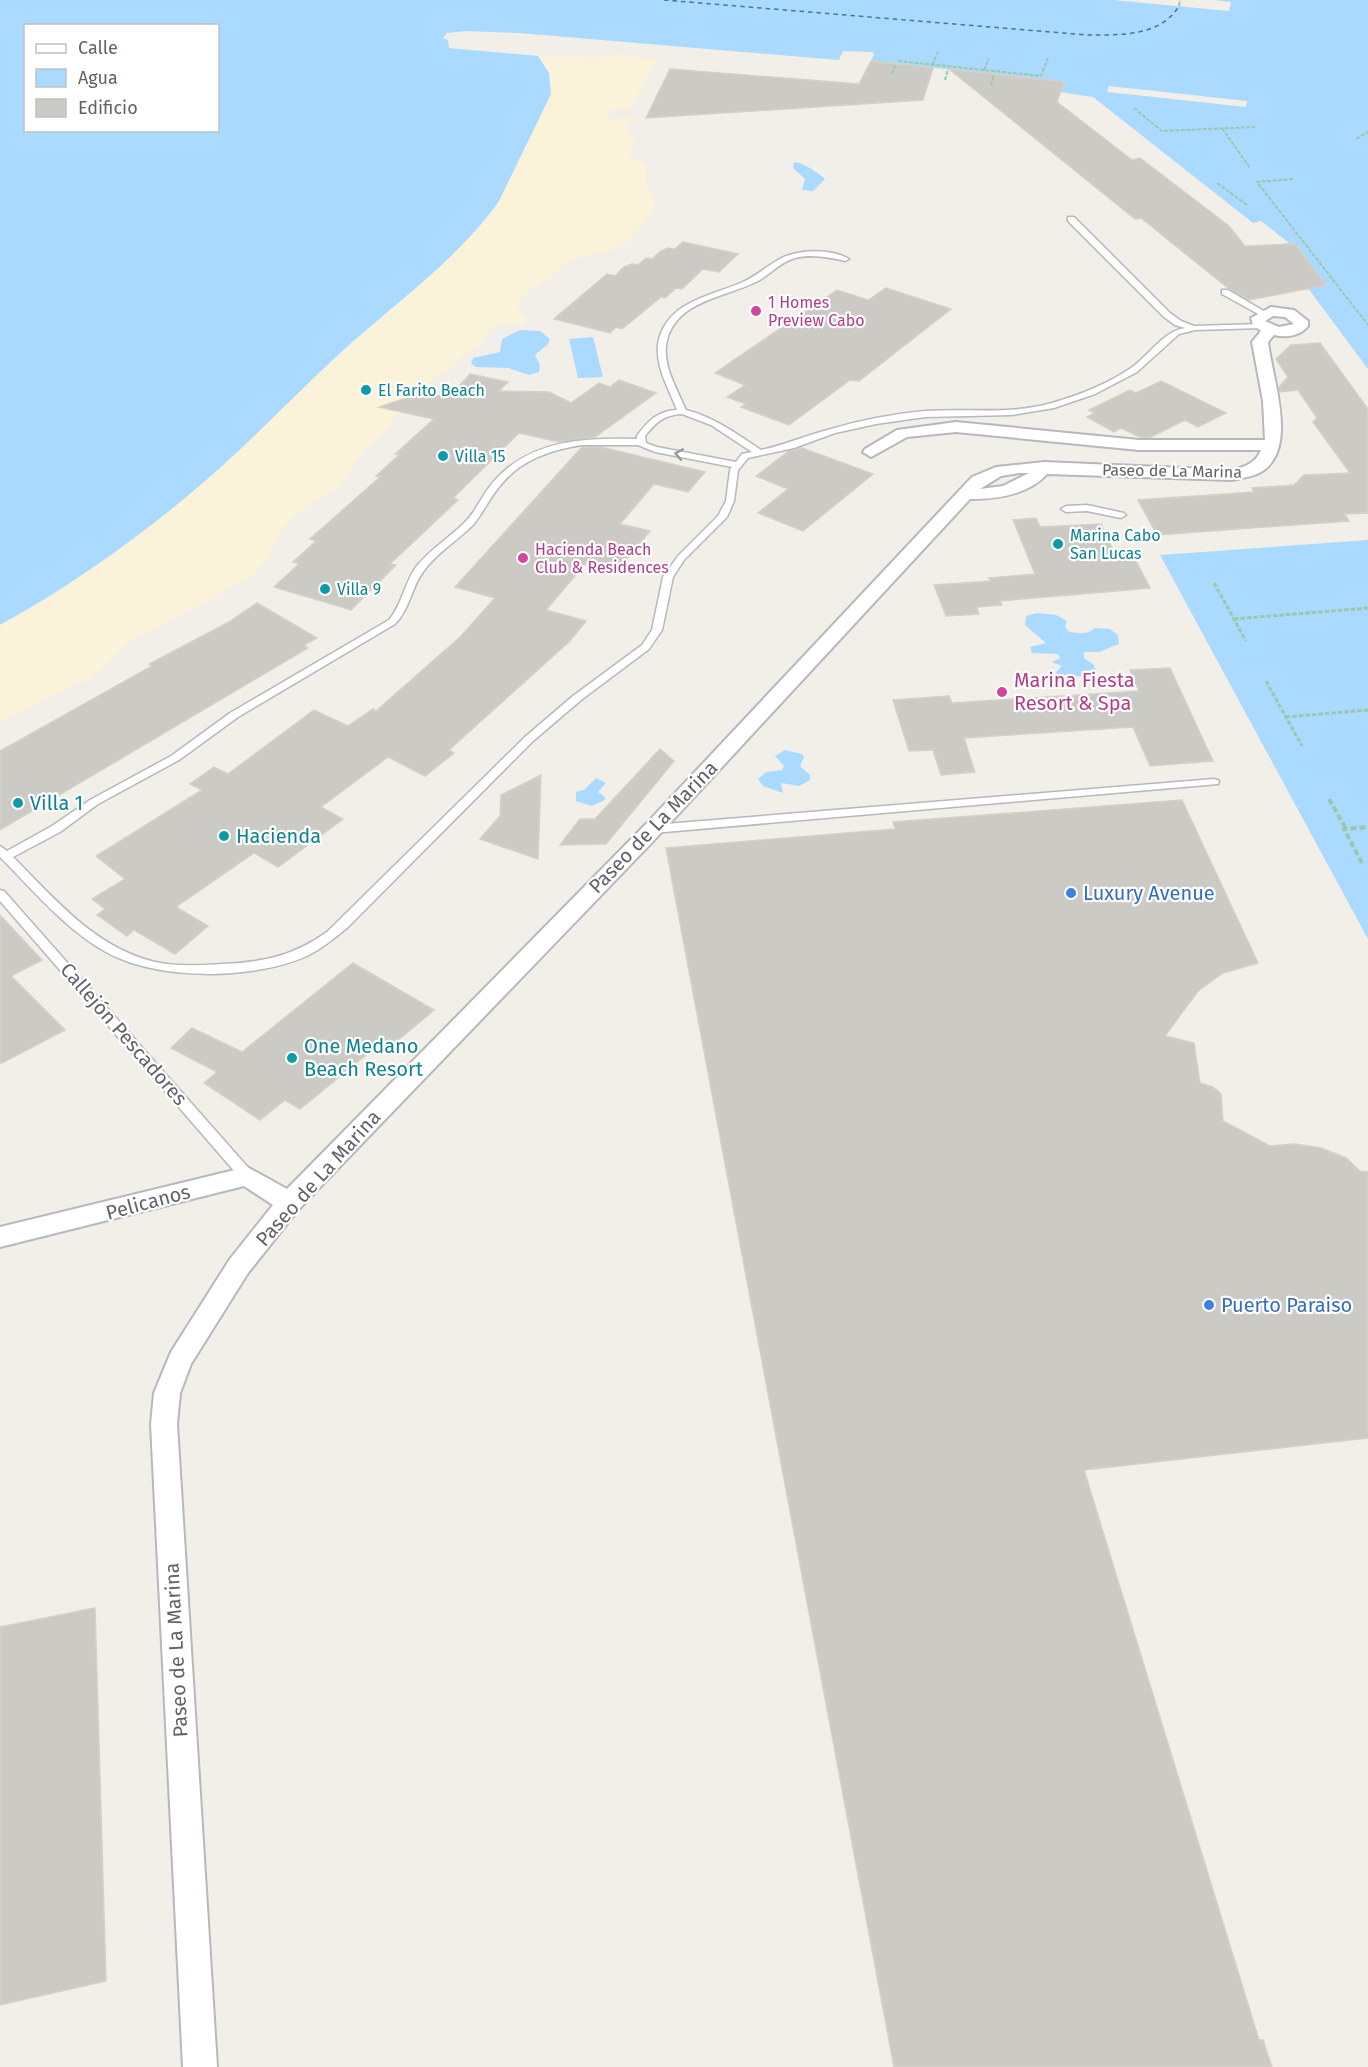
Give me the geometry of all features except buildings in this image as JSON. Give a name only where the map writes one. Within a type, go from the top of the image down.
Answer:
[{"type":"street","points":[[871,452],[903,433],[956,427],[1152,446],[1272,445],[1274,429],[1260,345],[1265,323]]},
{"type":"street","name":"Paseo de La Marina","points":[[200,2067],[164,1436],[165,1404],[170,1382],[180,1360],[239,1266],[289,1203],[653,829],[963,494],[978,481],[996,472],[1044,467],[1238,475],[1255,470],[1263,464],[1272,445]]},
{"type":"street","points":[[247,1176],[289,1203]]},
{"type":"street","name":"Pelicanos","points":[[0,1237],[247,1176]]},
{"type":"lane","points":[[1071,219],[1167,315],[1178,323],[1196,328]]},
{"type":"lane","points":[[682,411],[663,353],[665,334],[677,316],[699,301],[756,280],[776,263],[790,257],[820,254],[845,259]]},
{"type":"lane","points":[[1226,292],[1265,323]]},
{"type":"lane","points":[[737,465],[654,449],[641,442],[564,443],[526,458],[498,482],[471,521],[423,563],[414,576],[399,615],[392,622],[234,715],[175,758],[94,802],[56,829],[3,853],[87,934],[123,954],[152,966],[193,969],[267,965],[292,959],[312,949],[344,924],[529,739],[577,698],[646,647],[657,630],[668,577],[681,558],[722,517],[730,501],[737,465],[745,456],[791,446],[847,427],[904,416],[1012,412],[1063,403],[1092,392],[1134,370],[1172,333],[1196,328],[1265,323]]},
{"type":"lane","points":[[641,442],[642,432],[652,421],[682,411],[699,415],[758,452]]},
{"type":"lane","points":[[1066,509],[1087,508],[1120,515]]},
{"type":"lane","points":[[653,829],[1214,782]]},
{"type":"lane","name":"Callejón Pescadores","points":[[0,894],[247,1176]]},
{"type":"path","points":[[1179,6],[1180,0]]},
{"type":"path","points":[[932,65],[938,52]]},
{"type":"path","points":[[984,70],[989,58]]},
{"type":"path","points":[[892,74],[897,62],[1041,76],[1048,58]]},
{"type":"path","points":[[945,80],[948,69]]},
{"type":"path","points":[[991,85],[994,74]]},
{"type":"path","points":[[1134,108],[1162,131],[1255,127]]},
{"type":"path","points":[[1222,128],[1250,168]]},
{"type":"path","points":[[1356,139],[1368,132]]},
{"type":"path","points":[[1293,179],[1257,182],[1368,325]]},
{"type":"path","points":[[1217,183],[1247,205]]},
{"type":"path","points":[[1214,583],[1246,641]]},
{"type":"path","points":[[1234,619],[1368,608]]},
{"type":"path","points":[[1266,681],[1302,746]]},
{"type":"path","points":[[1286,717],[1368,710]]},
{"type":"path","points":[[1329,799],[1362,863]]},
{"type":"path","points":[[1346,829],[1368,827]]},
{"type":"sand","name":"El Farito Beach","points":[[617,54],[657,60],[629,109],[611,110],[606,119],[637,118],[626,126],[626,132],[635,140],[629,152],[632,160],[640,160],[647,170],[646,186],[654,199],[654,209],[628,242],[612,250],[566,261],[549,279],[521,297],[517,312],[527,319],[524,324],[503,323],[491,327],[480,345],[465,353],[455,365],[433,379],[430,385],[433,393],[408,397],[406,409],[395,415],[385,430],[364,450],[339,487],[301,510],[285,525],[276,539],[270,556],[251,577],[129,642],[92,678],[43,699],[0,723],[0,625],[56,594],[142,532],[445,262],[499,201],[546,67],[538,56],[603,57]]},
{"type":"water","points":[[0,0],[1113,0],[1229,11],[1231,2],[1214,0],[1368,0],[1368,369],[1276,245],[1289,243],[1261,221],[1253,223],[1093,97],[1060,92],[1064,82],[871,61],[874,54],[872,52],[843,51],[839,60],[519,33],[465,31],[447,33],[443,38],[448,40],[449,48],[538,56],[549,73],[551,94],[499,201],[482,223],[444,263],[339,354],[195,489],[115,552],[0,625]]},
{"type":"water","points":[[794,162],[806,166],[825,179],[813,191],[802,190],[805,179],[793,168]]},
{"type":"water","points":[[520,330],[540,331],[550,339],[548,344],[535,355],[540,365],[539,372],[529,375],[508,368],[476,367],[471,363],[473,358],[500,352],[502,339]]},
{"type":"water","points":[[593,337],[603,377],[578,378],[569,339]]},
{"type":"water","points":[[1368,540],[1368,939],[1160,555]]},
{"type":"water","points":[[1037,613],[1056,615],[1067,621],[1065,626],[1068,631],[1072,632],[1085,633],[1095,628],[1110,629],[1118,635],[1119,644],[1099,652],[1084,652],[1084,658],[1093,664],[1097,672],[1090,678],[1078,676],[1071,679],[1061,678],[1055,673],[1062,666],[1052,662],[1060,658],[1058,654],[1032,653],[1030,647],[1046,643],[1025,625],[1026,616]]},
{"type":"water","points":[[785,750],[802,754],[804,757],[800,766],[810,775],[810,780],[799,786],[781,783],[783,793],[763,786],[758,779],[766,772],[782,770],[784,766],[775,756]]},
{"type":"water","points":[[596,778],[606,783],[598,792],[605,797],[605,800],[592,806],[576,801],[576,792],[584,790]]},
{"type":"pier","points":[[1109,86],[1247,101],[1246,107],[1107,92]]},
{"type":"ferry route","points":[[664,0],[1087,35],[1126,34],[1150,29],[1161,24],[1179,6]]},
{"type":"place","name":"1 Homes Preview Cabo","points":[[756,311]]},
{"type":"place","name":"El Farito Beach","points":[[366,390]]},
{"type":"place","name":"Villa 15","points":[[443,456]]},
{"type":"place","name":"Marina Cabo San Lucas","points":[[1058,544]]},
{"type":"place","name":"Hacienda Beach Club & Residences","points":[[523,558]]},
{"type":"place","name":"Villa 9","points":[[325,589]]},
{"type":"place","name":"Marina Fiesta Resort & Spa","points":[[1002,692]]},
{"type":"place","name":"Villa 1","points":[[18,803]]},
{"type":"place","name":"Hacienda","points":[[224,836]]},
{"type":"place","name":"Luxury Avenue","points":[[1071,893]]},
{"type":"place","name":"One Medano Beach Resort","points":[[292,1058]]},
{"type":"place","name":"Puerto Paraiso","points":[[1209,1305]]}]
